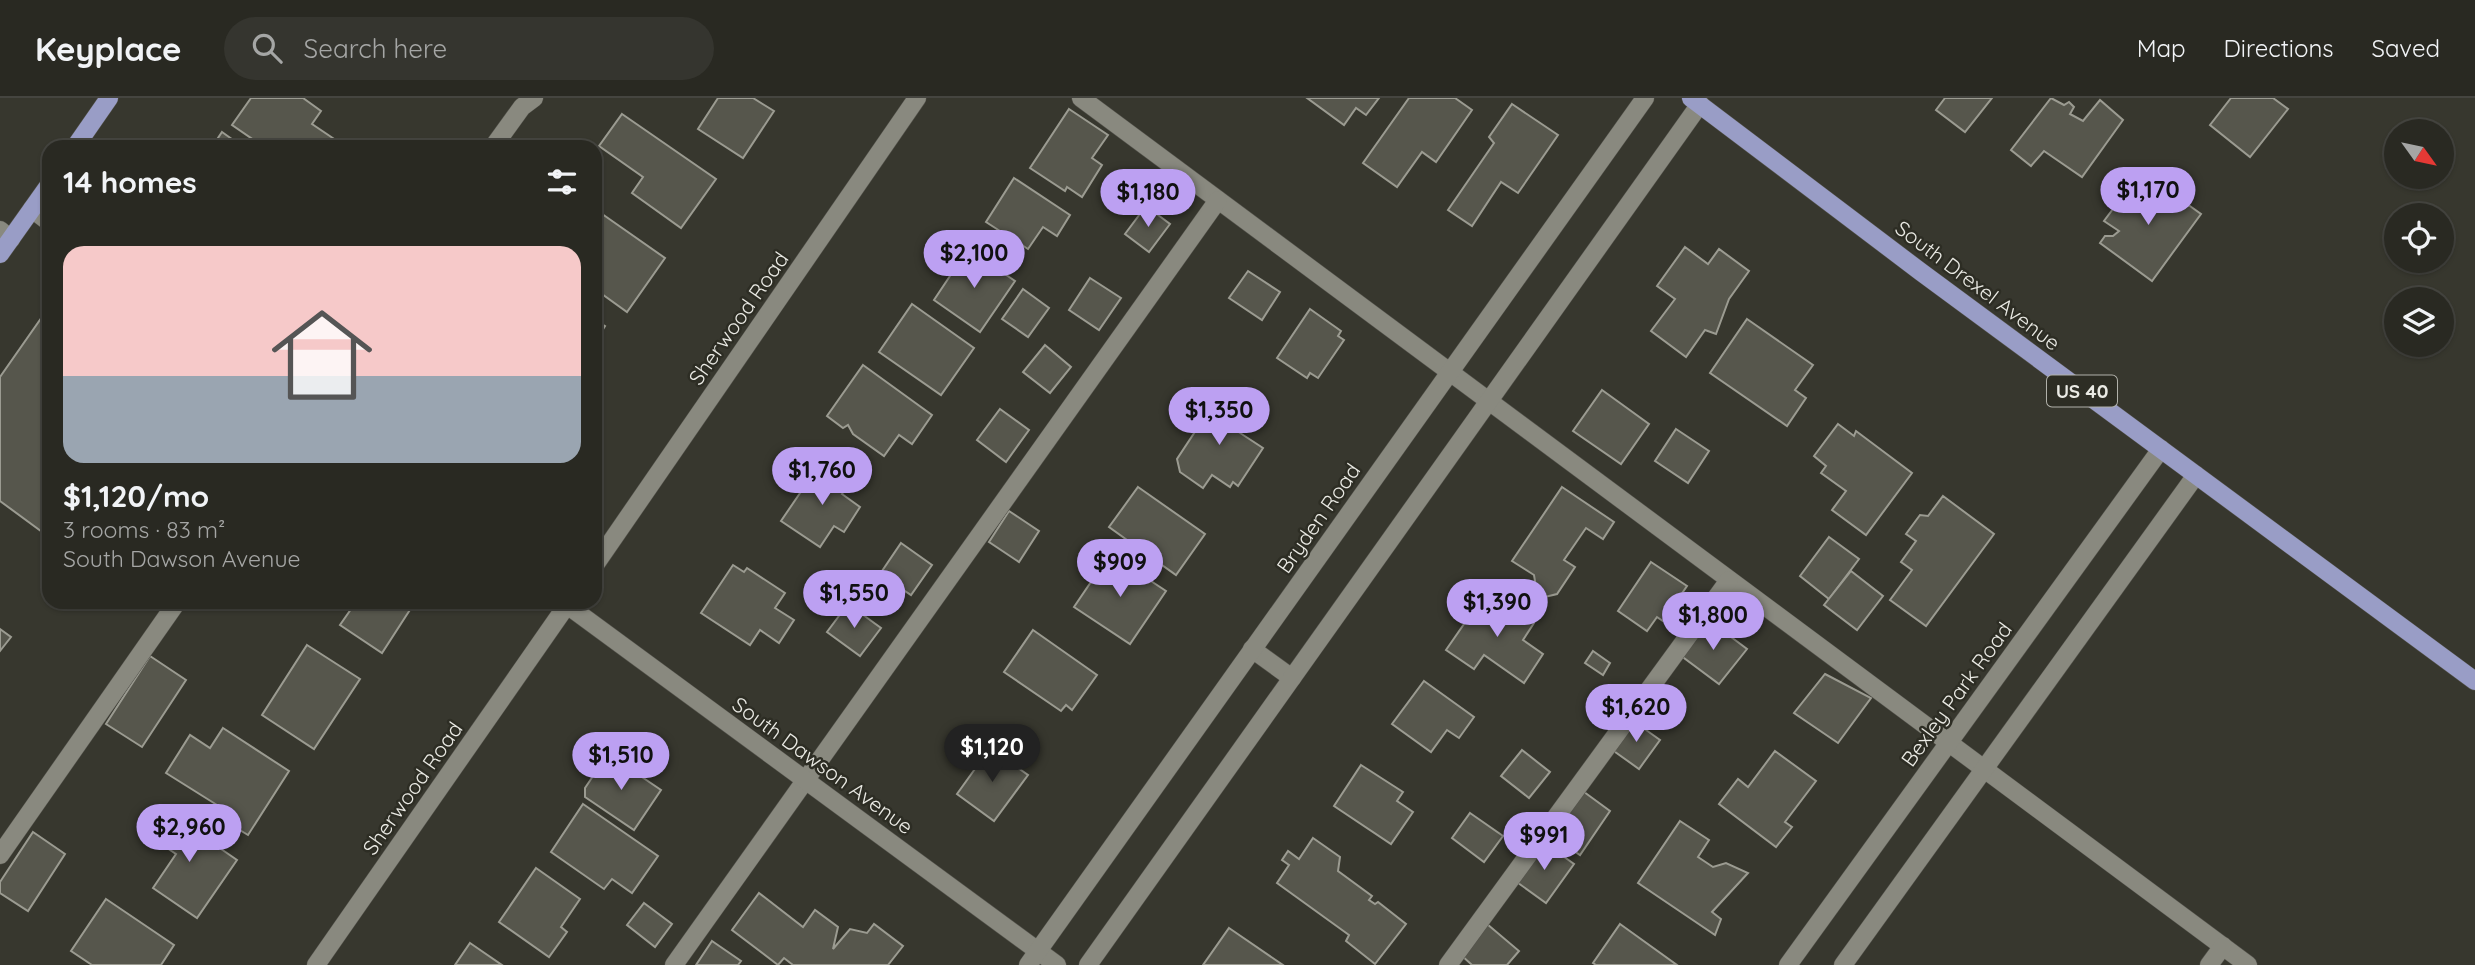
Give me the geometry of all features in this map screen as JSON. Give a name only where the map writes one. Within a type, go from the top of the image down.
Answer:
[{"type":"main road","points":[[80,140],[109,98]]},
{"type":"main road","name":"South Drexel Avenue","points":[[1696,101],[2475,681]]},
{"type":"main road","points":[[2,245],[42,195]]},
{"type":"street","points":[[498,140],[522,107],[534,98]]},
{"type":"street","name":"Sherwood Road","points":[[602,555],[918,98]]},
{"type":"street","points":[[1081,98],[2248,965]]},
{"type":"street","name":"Bryden Road","points":[[1033,958],[1644,98]]},
{"type":"street","points":[[1088,965],[1489,401],[1696,101]]},
{"type":"street","points":[[674,965],[1218,200]]},
{"type":"street","points":[[32,209],[42,217]]},
{"type":"street","name":"Bexley Park Road","points":[[1787,965],[2161,449]]},
{"type":"street","points":[[1843,965],[2196,475]]},
{"type":"street","points":[[1448,965],[1729,580]]},
{"type":"street","points":[[0,855],[172,609]]},
{"type":"street","name":"Sherwood Road","points":[[316,965],[562,609]]},
{"type":"street","name":"South Dawson Avenue","points":[[574,609],[805,779],[1033,958],[1057,965]]},
{"type":"street","points":[[1252,649],[1292,678]]},
{"type":"street","points":[[2209,965],[2223,946]]},
{"type":"building","points":[[251,98],[303,98],[321,111],[312,124],[336,140],[254,140],[232,125]]},
{"type":"building","points":[[718,98],[753,98],[774,111],[743,158],[698,129]]},
{"type":"building","points":[[1307,98],[1379,98],[1366,115],[1356,108],[1344,125]]},
{"type":"building","points":[[1409,98],[1455,98],[1472,110],[1436,162],[1422,152],[1397,187],[1363,163]]},
{"type":"building","points":[[1945,98],[1992,98],[1965,132],[1936,110]]},
{"type":"building","points":[[2051,98],[2064,105],[2069,102],[2074,107],[2070,114],[2083,121],[2100,100],[2123,120],[2082,177],[2044,151],[2031,166],[2011,150]]},
{"type":"building","points":[[2231,98],[2273,98],[2288,109],[2250,157],[2210,125]]},
{"type":"building","points":[[1512,104],[1558,135],[1518,193],[1501,182],[1472,226],[1448,210],[1494,143],[1489,137]]},
{"type":"building","points":[[1069,109],[1108,135],[1092,158],[1102,165],[1082,197],[1067,187],[1065,191],[1030,168]]},
{"type":"building","points":[[622,114],[716,179],[681,228],[632,193],[643,177],[602,148],[602,142]]},
{"type":"building","points":[[222,132],[233,140],[217,140]]},
{"type":"building","points":[[2140,173],[2155,185],[2149,188],[2163,198],[2169,191],[2201,214],[2152,281],[2100,243],[2105,236],[2113,236],[2119,231],[2104,221]]},
{"type":"building","points":[[1014,178],[1070,215],[1057,236],[1043,227],[1028,249],[986,222]]},
{"type":"building","points":[[1146,206],[1170,224],[1149,252],[1125,234]]},
{"type":"building","points":[[602,214],[665,258],[627,312],[602,294]]},
{"type":"building","points":[[1685,247],[1708,264],[1719,249],[1749,271],[1729,299],[1716,334],[1705,330],[1686,357],[1651,331],[1675,299],[1657,286]]},
{"type":"building","points":[[968,249],[1015,281],[980,332],[934,300]]},
{"type":"building","points":[[1248,271],[1280,292],[1262,320],[1229,298]]},
{"type":"building","points":[[1090,278],[1121,298],[1099,330],[1069,310]]},
{"type":"building","points":[[1023,289],[1049,308],[1028,337],[1002,319]]},
{"type":"building","points":[[912,304],[974,348],[941,395],[879,352]]},
{"type":"building","points":[[1310,309],[1341,331],[1338,336],[1344,340],[1318,378],[1310,373],[1307,378],[1277,358]]},
{"type":"building","points":[[42,317],[42,532],[0,501],[0,377]]},
{"type":"building","points":[[1747,319],[1813,365],[1795,390],[1806,398],[1787,426],[1710,373]]},
{"type":"building","points":[[1045,345],[1071,367],[1050,393],[1023,372]]},
{"type":"building","points":[[863,365],[932,415],[912,444],[899,435],[884,456],[853,434],[848,425],[843,428],[827,416]]},
{"type":"building","points":[[1602,390],[1649,424],[1621,464],[1573,431]]},
{"type":"building","points":[[1220,394],[1246,411],[1234,429],[1263,448],[1238,486],[1233,482],[1230,487],[1212,475],[1203,488],[1180,472],[1177,459]]},
{"type":"building","points":[[1000,409],[1029,430],[1006,462],[977,440]]},
{"type":"building","points":[[1838,424],[1854,436],[1856,431],[1912,473],[1866,535],[1832,510],[1846,491],[1821,473],[1826,466],[1814,456]]},
{"type":"building","points":[[1676,429],[1709,451],[1688,483],[1655,461]]},
{"type":"building","points":[[825,465],[850,482],[842,494],[860,507],[844,532],[834,526],[820,547],[781,521],[813,474],[818,474]]},
{"type":"building","points":[[1138,487],[1205,534],[1176,575],[1109,527]]},
{"type":"building","points":[[1562,487],[1614,522],[1603,539],[1586,528],[1564,560],[1575,567],[1557,594],[1545,597],[1536,587],[1534,575],[1512,561]]},
{"type":"building","points":[[1943,496],[1994,534],[1926,626],[1890,600],[1912,570],[1901,562],[1916,541],[1906,534],[1920,515],[1928,516]]},
{"type":"building","points":[[1009,511],[1039,531],[1019,562],[989,542]]},
{"type":"building","points":[[1829,537],[1859,559],[1829,599],[1800,576]]},
{"type":"building","points":[[901,543],[932,565],[911,595],[880,574]]},
{"type":"building","points":[[1110,554],[1166,591],[1130,644],[1074,607]]},
{"type":"building","points":[[1651,562],[1687,586],[1663,621],[1657,617],[1647,631],[1618,611]]},
{"type":"building","points":[[733,565],[744,572],[747,568],[785,593],[775,608],[794,620],[779,643],[760,630],[750,645],[701,613]]},
{"type":"building","points":[[1851,571],[1883,596],[1857,630],[1824,605]]},
{"type":"building","points":[[1487,591],[1534,623],[1523,640],[1543,654],[1524,683],[1484,655],[1474,669],[1446,650]]},
{"type":"building","points":[[848,604],[881,628],[860,656],[827,632]]},
{"type":"building","points":[[351,609],[410,609],[382,653],[340,625]]},
{"type":"building","points":[[1707,619],[1747,649],[1719,684],[1680,655]]},
{"type":"building","points":[[0,629],[11,637],[0,651]]},
{"type":"building","points":[[1033,630],[1097,675],[1072,710],[1066,705],[1061,711],[1004,672]]},
{"type":"building","points":[[307,645],[360,679],[314,749],[262,715]]},
{"type":"building","points":[[1593,651],[1610,663],[1603,675],[1585,663]]},
{"type":"building","points":[[150,656],[186,680],[142,747],[106,724]]},
{"type":"building","points":[[1825,674],[1871,698],[1838,743],[1794,713]]},
{"type":"building","points":[[1424,681],[1474,717],[1459,738],[1447,730],[1431,752],[1392,724]]},
{"type":"building","points":[[1632,720],[1660,740],[1639,769],[1611,749]]},
{"type":"building","points":[[223,728],[289,771],[248,835],[220,818],[225,810],[166,773],[190,735],[210,748]]},
{"type":"building","points":[[990,748],[1028,775],[994,821],[957,794]]},
{"type":"building","points":[[1522,750],[1550,772],[1529,798],[1501,776]]},
{"type":"building","points":[[1775,751],[1816,781],[1785,822],[1792,827],[1776,847],[1719,804],[1738,779],[1748,787]]},
{"type":"building","points":[[608,754],[661,790],[634,830],[585,797],[585,788]]},
{"type":"building","points":[[1361,765],[1403,792],[1397,801],[1413,812],[1391,844],[1334,806]]},
{"type":"building","points":[[1580,789],[1610,811],[1580,855],[1549,834]]},
{"type":"building","points":[[583,804],[658,856],[632,893],[612,879],[604,889],[551,852]]},
{"type":"building","points":[[163,809],[237,860],[197,918],[153,888],[176,854],[146,834]]},
{"type":"building","points":[[1470,813],[1503,836],[1484,862],[1452,838]]},
{"type":"building","points":[[1680,821],[1709,840],[1698,857],[1713,867],[1726,863],[1748,873],[1712,912],[1721,919],[1715,935],[1638,883]]},
{"type":"building","points":[[33,832],[65,854],[28,911],[0,893],[0,882]]},
{"type":"building","points":[[1313,838],[1340,857],[1338,871],[1372,896],[1369,900],[1375,904],[1378,902],[1406,924],[1375,964],[1346,941],[1349,935],[1277,883],[1289,865],[1282,860],[1288,851],[1299,859]]},
{"type":"building","points":[[1542,841],[1574,864],[1546,903],[1514,880]]},
{"type":"building","points":[[536,868],[580,899],[561,927],[567,932],[549,957],[499,922]]},
{"type":"building","points":[[759,893],[803,927],[815,910],[838,927],[833,949],[850,929],[867,933],[874,924],[903,946],[888,965],[793,965],[784,958],[778,965],[732,930]]},
{"type":"building","points":[[106,899],[174,945],[161,965],[92,965],[71,951]]},
{"type":"building","points":[[644,903],[672,924],[655,947],[627,925]]},
{"type":"building","points":[[1487,924],[1519,951],[1507,965],[1472,965],[1461,955]]},
{"type":"building","points":[[1620,924],[1677,965],[1593,963]]},
{"type":"building","points":[[1229,928],[1283,965],[1203,965]]},
{"type":"building","points":[[712,941],[741,961],[738,965],[696,965]]},
{"type":"building","points":[[470,943],[502,965],[455,965]]}]
